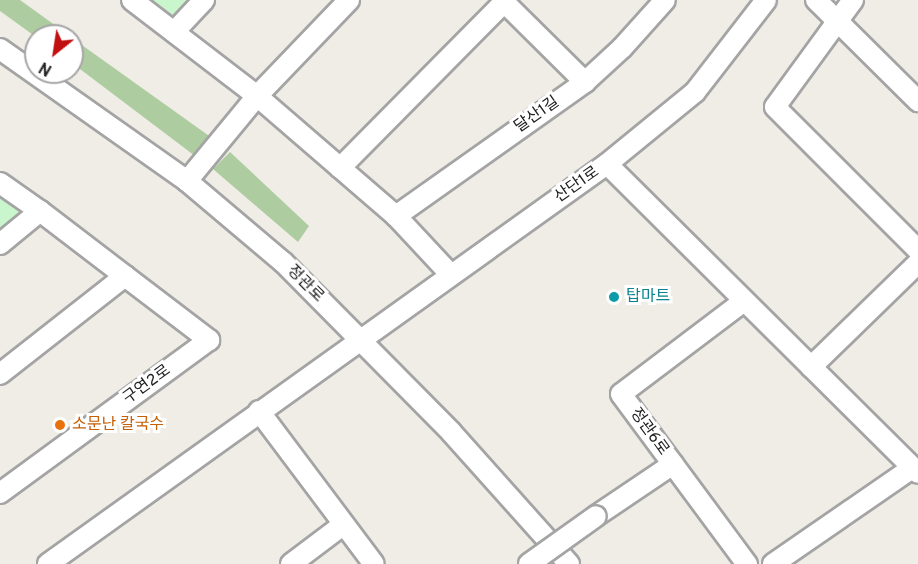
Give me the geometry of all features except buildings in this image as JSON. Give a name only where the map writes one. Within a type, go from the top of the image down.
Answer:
[{"type":"street","points":[[132,0],[257,96],[396,216],[450,274]]},
{"type":"street","points":[[174,32],[204,0]]},
{"type":"street","points":[[187,181],[257,96],[349,0]]},
{"type":"street","name":"달산1길","points":[[396,216],[585,82],[622,48],[665,0]]},
{"type":"street","name":"산단1로","points":[[48,564],[450,274],[607,164],[695,92],[766,0]]},
{"type":"street","points":[[816,0],[918,101]]},
{"type":"street","points":[[854,0],[775,107],[918,250]]},
{"type":"street","points":[[340,168],[504,1],[585,82]]},
{"type":"street","name":"정관로","points":[[0,49],[187,181],[283,262],[459,441],[569,564]]},
{"type":"street","points":[[607,164],[915,470],[773,564]]},
{"type":"street","name":"구연2로","points":[[0,183],[209,340],[0,493]]},
{"type":"street","points":[[0,244],[40,211]]},
{"type":"street","points":[[811,367],[918,264]]},
{"type":"street","points":[[0,374],[125,276]]},
{"type":"street","name":"정관6로","points":[[744,301],[621,394],[747,564]]},
{"type":"street","points":[[260,411],[374,564]]},
{"type":"street","points":[[529,564],[673,464]]},
{"type":"street","points":[[291,564],[344,524]]},
{"type":"green space","points":[[0,0],[20,0],[53,24],[24,24],[24,28],[0,11]]},
{"type":"green space","points":[[142,0],[197,0],[179,18]]},
{"type":"green space","points":[[84,47],[219,143],[203,162],[84,72]]},
{"type":"green space","points":[[230,152],[309,226],[298,242],[213,169]]},
{"type":"green space","points":[[0,187],[20,201],[18,219],[0,233]]},
{"type":"place","name":"탑마트","points":[[614,297]]},
{"type":"place","name":"소문난 칼국수","points":[[60,425]]}]
